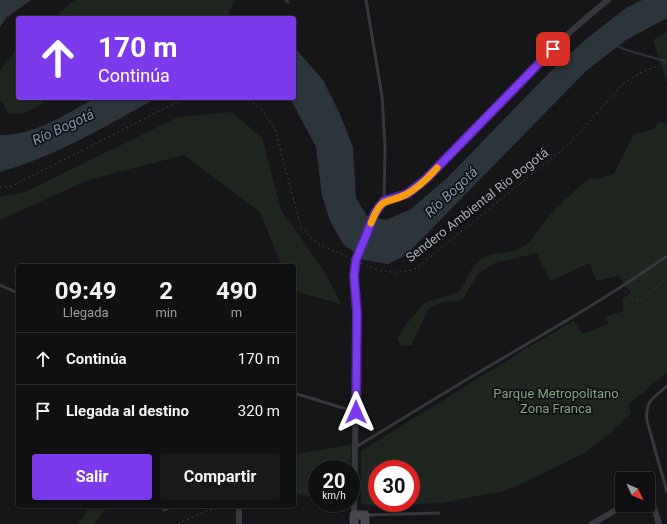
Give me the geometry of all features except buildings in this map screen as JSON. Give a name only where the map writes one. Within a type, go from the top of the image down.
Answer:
[{"type":"street","points":[[365,519],[354,520],[357,313],[354,276],[357,259],[375,213],[384,201],[407,194],[426,179],[553,49],[608,0]]},
{"type":"street","points":[[239,508],[239,524]]},
{"type":"street","points":[[592,524],[615,510]]},
{"type":"street","points":[[655,512],[659,524]]},
{"type":"lane","points":[[366,0],[382,96],[385,146],[384,201]]},
{"type":"lane","points":[[599,0],[599,7]]},
{"type":"lane","points":[[356,447],[613,292],[626,286],[667,256]]},
{"type":"lane","points":[[0,285],[16,292]]},
{"type":"lane","points":[[667,386],[651,400],[646,408],[647,421],[667,492]]},
{"type":"lane","points":[[296,395],[356,412]]},
{"type":"lane","points":[[164,510],[168,508]]},
{"type":"lane","points":[[365,519],[439,513]]},
{"type":"path","name":"Sendero Ambiental Rio Bogotá","points":[[249,100],[263,111],[275,130],[301,227],[318,244],[357,259],[381,272],[400,273],[414,269],[568,144],[624,84],[642,72],[664,64],[667,60]]},
{"type":"path","name":"Sendero Ambiental Rio Bogotá","points":[[0,187],[12,186],[181,100]]},
{"type":"path","points":[[613,292],[625,290],[633,300],[641,300],[667,278]]},
{"type":"path","points":[[296,491],[308,491]]},
{"type":"path","points":[[178,524],[206,511],[219,508]]},
{"type":"green space","points":[[76,0],[234,0],[228,16],[57,16],[69,4]]},
{"type":"green space","points":[[667,32],[667,83],[653,40]]},
{"type":"green space","points":[[16,49],[16,100],[46,100],[25,113],[7,113],[6,108],[0,100],[0,71]]},
{"type":"green space","points":[[232,112],[262,138],[281,210],[326,274],[341,304],[296,292],[296,264],[281,264],[260,212],[184,155],[88,180],[0,220],[0,197],[25,192],[178,117]]},
{"type":"green space","name":"Parque Metropolitano Zona Franca","points":[[659,121],[667,124],[667,372],[629,404],[631,413],[609,434],[586,452],[517,486],[503,491],[441,503],[420,504],[420,460],[368,460],[368,505],[361,504],[361,451],[529,347],[574,321],[582,334],[608,324],[606,316],[624,311],[622,299],[631,293],[619,276],[596,281],[590,263],[550,281],[537,253],[495,263],[478,274],[462,300],[443,302],[429,308],[411,345],[401,346],[397,339],[404,327],[424,303],[459,292],[477,262],[486,256],[510,252],[521,248],[532,239],[555,210],[590,178],[598,179],[614,174],[634,134],[654,129]]},
{"type":"green space","points":[[352,444],[351,460],[308,460],[308,496],[296,494],[296,455]]},
{"type":"green space","points":[[89,508],[106,508],[95,524],[78,524]]},
{"type":"water","points":[[0,0],[31,0],[6,18],[0,27]]},
{"type":"water","name":"Río Bogotá","points":[[642,0],[667,0],[667,18],[626,40],[586,71],[406,255],[388,264],[364,260],[343,244],[330,221],[322,196],[316,147],[291,100],[296,100],[296,49],[323,80],[339,112],[353,147],[356,198],[367,216],[386,220],[411,209],[447,178],[552,70],[585,40],[626,8]]},
{"type":"water","name":"Río Bogotá","points":[[92,100],[153,100],[100,130],[61,149],[41,158],[0,172],[0,135],[25,132],[62,117]]},
{"type":"waterway","points":[[617,46],[665,61]]},
{"type":"slow traffic","points":[[371,223],[375,213],[384,201],[398,198],[407,194],[437,168]]},
{"type":"route","points":[[356,412],[357,313],[354,269],[357,257],[375,213],[384,201],[398,198],[407,194],[426,179],[553,49]]}]
